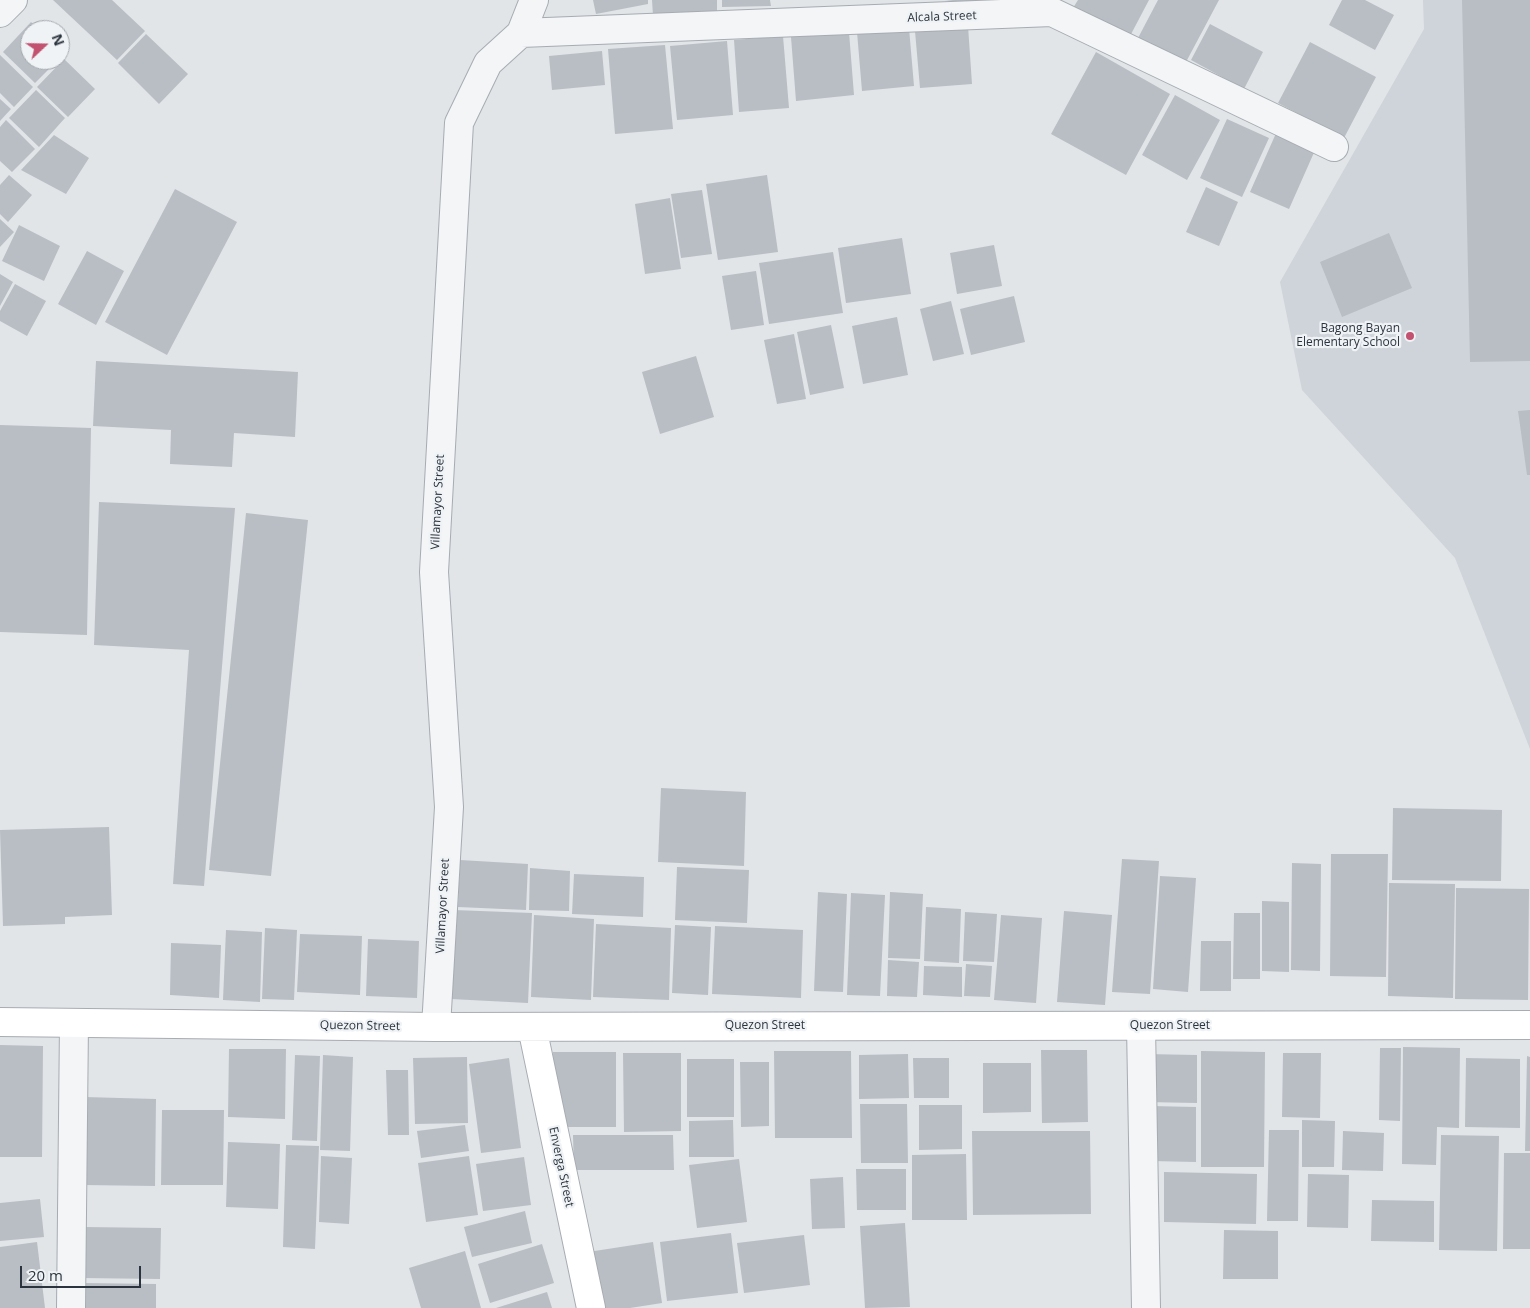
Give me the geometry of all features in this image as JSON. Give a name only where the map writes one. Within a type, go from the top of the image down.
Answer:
[{"type":"main road","name":"Quezon Street","points":[[0,1022],[436,1027],[1530,1025]]},
{"type":"main road","name":"Enverga Street","points":[[532,1027],[591,1308]]},
{"type":"street","points":[[0,13],[13,0]]},
{"type":"street","name":"Villamayor Street","points":[[436,1027],[449,807],[434,572],[459,123],[488,63],[521,33],[534,0]]},
{"type":"street","name":"Alcala Street","points":[[521,33],[1052,12],[1334,147]]},
{"type":"street","points":[[71,1308],[74,1023]]},
{"type":"street","points":[[1141,1026],[1146,1308]]},
{"type":"shaded area","name":"Bagong Bayan Elementary School","points":[[1423,0],[1530,0],[1530,749],[1455,558],[1302,390],[1280,282],[1424,29]]},
{"type":"building","points":[[53,0],[112,0],[145,31],[117,60]]},
{"type":"building","points":[[593,0],[648,0],[648,4],[596,14]]},
{"type":"building","points":[[652,0],[717,0],[717,13],[653,16]]},
{"type":"building","points":[[722,0],[770,0],[771,6],[722,7]]},
{"type":"building","points":[[945,0],[993,0],[993,6]]},
{"type":"building","points":[[1078,0],[1149,0],[1129,38],[1073,8]]},
{"type":"building","points":[[1158,0],[1219,0],[1186,62],[1138,38]]},
{"type":"building","points":[[1342,0],[1365,0],[1394,15],[1375,50],[1329,25]]},
{"type":"building","points":[[1462,0],[1530,0],[1530,361],[1470,362]]},
{"type":"building","points":[[1210,24],[1263,52],[1244,89],[1191,60]]},
{"type":"building","points":[[968,26],[972,84],[920,88],[915,31]]},
{"type":"building","points":[[909,28],[914,86],[862,91],[857,32]]},
{"type":"building","points":[[849,32],[854,95],[796,101],[791,37]]},
{"type":"building","points":[[20,34],[20,68],[3,52]]},
{"type":"building","points":[[146,34],[188,74],[159,104],[118,63]]},
{"type":"building","points":[[783,36],[789,108],[739,112],[734,40]]},
{"type":"building","points":[[727,41],[733,115],[677,120],[670,46]]},
{"type":"building","points":[[1310,42],[1376,77],[1344,138],[1278,103]]},
{"type":"building","points":[[665,45],[673,129],[615,134],[608,49]]},
{"type":"building","points":[[602,51],[605,85],[552,90],[549,56]]},
{"type":"building","points":[[1096,52],[1170,94],[1126,175],[1051,134]]},
{"type":"building","points":[[0,55],[33,87],[14,107],[0,93]]},
{"type":"building","points":[[70,65],[95,89],[68,117],[37,87],[53,70],[70,70]]},
{"type":"building","points":[[22,70],[48,70],[35,83]]},
{"type":"building","points":[[36,90],[65,118],[39,147],[9,118]]},
{"type":"building","points":[[1175,95],[1220,120],[1187,180],[1142,155]]},
{"type":"building","points":[[0,99],[11,109],[0,121]]},
{"type":"building","points":[[1227,119],[1269,138],[1242,197],[1200,178]]},
{"type":"building","points":[[6,120],[35,149],[12,172],[0,161],[0,127]]},
{"type":"building","points":[[1277,131],[1316,148],[1289,209],[1250,192]]},
{"type":"building","points":[[54,135],[89,158],[66,194],[21,170]]},
{"type":"building","points":[[9,175],[32,195],[8,222],[0,214],[0,185]]},
{"type":"building","points":[[767,175],[778,252],[718,260],[706,184]]},
{"type":"building","points":[[1206,187],[1238,202],[1219,246],[1186,232]]},
{"type":"building","points":[[175,189],[237,222],[167,355],[105,322]]},
{"type":"building","points":[[702,190],[712,254],[681,258],[671,194]]},
{"type":"building","points":[[670,198],[681,269],[645,274],[635,204]]},
{"type":"building","points":[[0,219],[14,232],[0,247]]},
{"type":"building","points":[[19,225],[60,246],[44,281],[2,261]]},
{"type":"building","points":[[1389,233],[1412,288],[1342,317],[1320,262]]},
{"type":"building","points":[[902,238],[911,294],[846,303],[838,248]]},
{"type":"building","points":[[994,245],[1002,286],[957,294],[950,253]]},
{"type":"building","points":[[87,251],[124,271],[96,325],[58,304]]},
{"type":"building","points":[[833,252],[843,313],[769,324],[759,263]]},
{"type":"building","points":[[756,271],[764,325],[731,330],[722,276]]},
{"type":"building","points":[[0,274],[13,282],[0,306]]},
{"type":"building","points":[[15,284],[46,301],[27,336],[0,321],[0,311]]},
{"type":"building","points":[[1014,296],[1025,342],[971,355],[960,309]]},
{"type":"building","points":[[951,301],[964,354],[933,361],[920,309]]},
{"type":"building","points":[[897,317],[908,375],[863,384],[852,326]]},
{"type":"building","points":[[831,325],[844,388],[810,395],[797,332]]},
{"type":"building","points":[[794,334],[806,399],[777,404],[764,340]]},
{"type":"building","points":[[696,356],[714,417],[660,434],[642,372]]},
{"type":"building","points":[[96,361],[298,372],[295,437],[234,433],[232,467],[170,464],[171,430],[93,426]]},
{"type":"building","points":[[1530,410],[1530,475],[1527,475],[1518,411]]},
{"type":"building","points":[[0,425],[91,428],[87,635],[0,632]]},
{"type":"building","points":[[99,502],[235,508],[204,886],[173,884],[189,650],[94,645]]},
{"type":"building","points":[[246,513],[308,520],[271,876],[209,870]]},
{"type":"building","points":[[661,788],[746,792],[744,866],[658,862]]},
{"type":"building","points":[[1393,808],[1502,810],[1501,881],[1392,880]]},
{"type":"building","points":[[109,827],[112,915],[65,917],[65,924],[3,926],[0,830]]},
{"type":"building","points":[[1331,854],[1388,854],[1386,977],[1330,976]]},
{"type":"building","points":[[1122,859],[1159,861],[1150,994],[1112,992]]},
{"type":"building","points":[[460,860],[528,864],[526,910],[458,907]]},
{"type":"building","points":[[1292,863],[1321,864],[1320,971],[1291,970]]},
{"type":"building","points":[[677,867],[749,870],[747,923],[675,920]]},
{"type":"building","points":[[530,868],[570,871],[569,911],[529,910]]},
{"type":"building","points":[[574,874],[644,877],[643,917],[572,914]]},
{"type":"building","points":[[1160,876],[1196,878],[1188,992],[1153,989]]},
{"type":"building","points":[[1389,883],[1455,884],[1453,998],[1388,996]]},
{"type":"building","points":[[1456,888],[1529,889],[1528,1000],[1455,999]]},
{"type":"building","points":[[818,892],[847,894],[843,992],[814,991]]},
{"type":"building","points":[[890,892],[923,894],[920,959],[888,958]]},
{"type":"building","points":[[851,893],[885,895],[880,996],[847,995]]},
{"type":"building","points":[[1262,901],[1289,902],[1289,972],[1262,971]]},
{"type":"building","points":[[926,907],[961,909],[959,963],[924,961]]},
{"type":"building","points":[[454,910],[532,913],[528,1003],[451,999]]},
{"type":"building","points":[[1064,911],[1112,915],[1105,1005],[1057,1002]]},
{"type":"building","points":[[965,912],[997,914],[994,962],[963,961]]},
{"type":"building","points":[[1234,913],[1260,913],[1260,979],[1233,979]]},
{"type":"building","points":[[534,915],[594,919],[591,1000],[531,997]]},
{"type":"building","points":[[1001,915],[1042,918],[1036,1003],[994,1000]]},
{"type":"building","points":[[596,924],[671,928],[669,1000],[593,997]]},
{"type":"building","points":[[675,925],[711,927],[708,995],[672,993]]},
{"type":"building","points":[[715,926],[803,930],[801,998],[712,994]]},
{"type":"building","points":[[265,928],[297,930],[294,1000],[262,999]]},
{"type":"building","points":[[226,930],[262,932],[260,1002],[223,1000]]},
{"type":"building","points":[[300,934],[362,936],[360,995],[297,992]]},
{"type":"building","points":[[368,939],[419,941],[417,998],[366,996]]},
{"type":"building","points":[[1201,941],[1231,941],[1231,991],[1200,991]]},
{"type":"building","points":[[171,943],[221,945],[219,998],[170,995]]},
{"type":"building","points":[[888,960],[919,962],[917,997],[887,996]]},
{"type":"building","points":[[966,964],[992,966],[990,997],[964,996]]},
{"type":"building","points":[[924,966],[962,967],[962,997],[923,995]]},
{"type":"building","points":[[0,1045],[43,1046],[42,1157],[0,1157]]},
{"type":"building","points":[[1403,1047],[1460,1048],[1459,1128],[1437,1127],[1436,1165],[1402,1164]]},
{"type":"building","points":[[1380,1048],[1401,1048],[1400,1121],[1379,1120]]},
{"type":"building","points":[[229,1049],[286,1049],[285,1119],[228,1117]]},
{"type":"building","points":[[1041,1050],[1087,1050],[1088,1122],[1042,1123]]},
{"type":"building","points":[[774,1051],[851,1051],[852,1138],[775,1138]]},
{"type":"building","points":[[1201,1051],[1265,1052],[1264,1167],[1201,1167]]},
{"type":"building","points":[[553,1052],[616,1052],[616,1127],[554,1127]]},
{"type":"building","points":[[623,1053],[681,1053],[681,1131],[624,1132]]},
{"type":"building","points":[[1283,1053],[1321,1053],[1320,1118],[1282,1117]]},
{"type":"building","points":[[908,1054],[909,1098],[859,1099],[859,1055]]},
{"type":"building","points":[[1145,1054],[1197,1055],[1197,1103],[1145,1102]]},
{"type":"building","points":[[295,1055],[320,1056],[317,1141],[292,1140]]},
{"type":"building","points":[[323,1055],[353,1057],[350,1151],[320,1150]]},
{"type":"building","points":[[1527,1056],[1530,1057],[1530,1151],[1525,1151]]},
{"type":"building","points":[[467,1057],[468,1123],[415,1124],[413,1058]]},
{"type":"building","points":[[509,1058],[521,1148],[481,1153],[469,1064]]},
{"type":"building","points":[[913,1058],[949,1058],[949,1098],[914,1098]]},
{"type":"building","points":[[1466,1058],[1520,1059],[1520,1128],[1465,1127]]},
{"type":"building","points":[[687,1059],[734,1059],[734,1117],[687,1117]]},
{"type":"building","points":[[740,1062],[769,1062],[769,1126],[741,1127]]},
{"type":"building","points":[[983,1063],[1031,1063],[1031,1112],[983,1113]]},
{"type":"building","points":[[386,1070],[408,1070],[409,1135],[388,1135]]},
{"type":"building","points":[[84,1097],[156,1099],[155,1186],[83,1185]]},
{"type":"building","points":[[860,1104],[907,1104],[908,1163],[861,1163]]},
{"type":"building","points":[[919,1105],[962,1105],[962,1149],[919,1150]]},
{"type":"building","points":[[1151,1106],[1196,1107],[1196,1162],[1151,1161]]},
{"type":"building","points":[[162,1110],[224,1110],[223,1185],[161,1185]]},
{"type":"building","points":[[733,1120],[734,1157],[689,1157],[689,1121]]},
{"type":"building","points":[[1302,1120],[1335,1121],[1334,1167],[1302,1167]]},
{"type":"building","points":[[465,1125],[469,1151],[421,1158],[417,1131]]},
{"type":"building","points":[[1269,1130],[1299,1130],[1298,1221],[1267,1221]]},
{"type":"building","points":[[972,1131],[1090,1131],[1091,1214],[973,1215]]},
{"type":"building","points":[[1343,1131],[1384,1133],[1383,1171],[1342,1170]]},
{"type":"building","points":[[573,1135],[673,1135],[674,1170],[574,1170]]},
{"type":"building","points":[[1441,1135],[1499,1136],[1497,1251],[1439,1250]]},
{"type":"building","points":[[228,1142],[280,1144],[278,1209],[226,1207]]},
{"type":"building","points":[[286,1145],[319,1146],[315,1249],[283,1247]]},
{"type":"building","points":[[1504,1153],[1530,1153],[1530,1249],[1503,1249]]},
{"type":"building","points":[[966,1154],[967,1220],[912,1220],[912,1155]]},
{"type":"building","points":[[321,1156],[352,1158],[349,1224],[319,1222]]},
{"type":"building","points":[[469,1156],[478,1215],[426,1222],[418,1163]]},
{"type":"building","points":[[524,1157],[531,1205],[483,1211],[476,1164]]},
{"type":"building","points":[[739,1159],[747,1222],[697,1228],[689,1165]]},
{"type":"building","points":[[856,1169],[906,1169],[906,1210],[857,1210]]},
{"type":"building","points":[[1164,1172],[1257,1174],[1256,1224],[1164,1222]]},
{"type":"building","points":[[1308,1174],[1349,1175],[1348,1228],[1307,1227]]},
{"type":"building","points":[[843,1177],[845,1228],[812,1229],[810,1179]]},
{"type":"building","points":[[40,1199],[44,1237],[0,1241],[0,1203]]},
{"type":"building","points":[[1372,1200],[1434,1201],[1434,1242],[1371,1241]]},
{"type":"building","points":[[525,1211],[532,1243],[472,1257],[464,1227]]},
{"type":"building","points":[[905,1223],[910,1307],[865,1308],[860,1226]]},
{"type":"building","points":[[83,1227],[161,1228],[160,1279],[82,1278]]},
{"type":"building","points":[[1224,1230],[1278,1231],[1278,1279],[1223,1279]]},
{"type":"building","points":[[731,1233],[738,1293],[667,1301],[660,1242]]},
{"type":"building","points":[[804,1235],[810,1285],[744,1293],[737,1243]]},
{"type":"building","points":[[37,1242],[45,1308],[0,1308],[0,1247]]},
{"type":"building","points":[[653,1242],[662,1303],[630,1308],[596,1308],[588,1252]]},
{"type":"building","points":[[542,1244],[554,1283],[490,1303],[478,1264]]},
{"type":"building","points":[[465,1251],[481,1308],[421,1308],[409,1268]]},
{"type":"building","points":[[82,1283],[156,1284],[156,1308],[81,1308]]},
{"type":"building","points":[[547,1292],[552,1308],[496,1308]]},
{"type":"place","name":"Bagong Bayan Elementary School","points":[[1410,336]]}]
